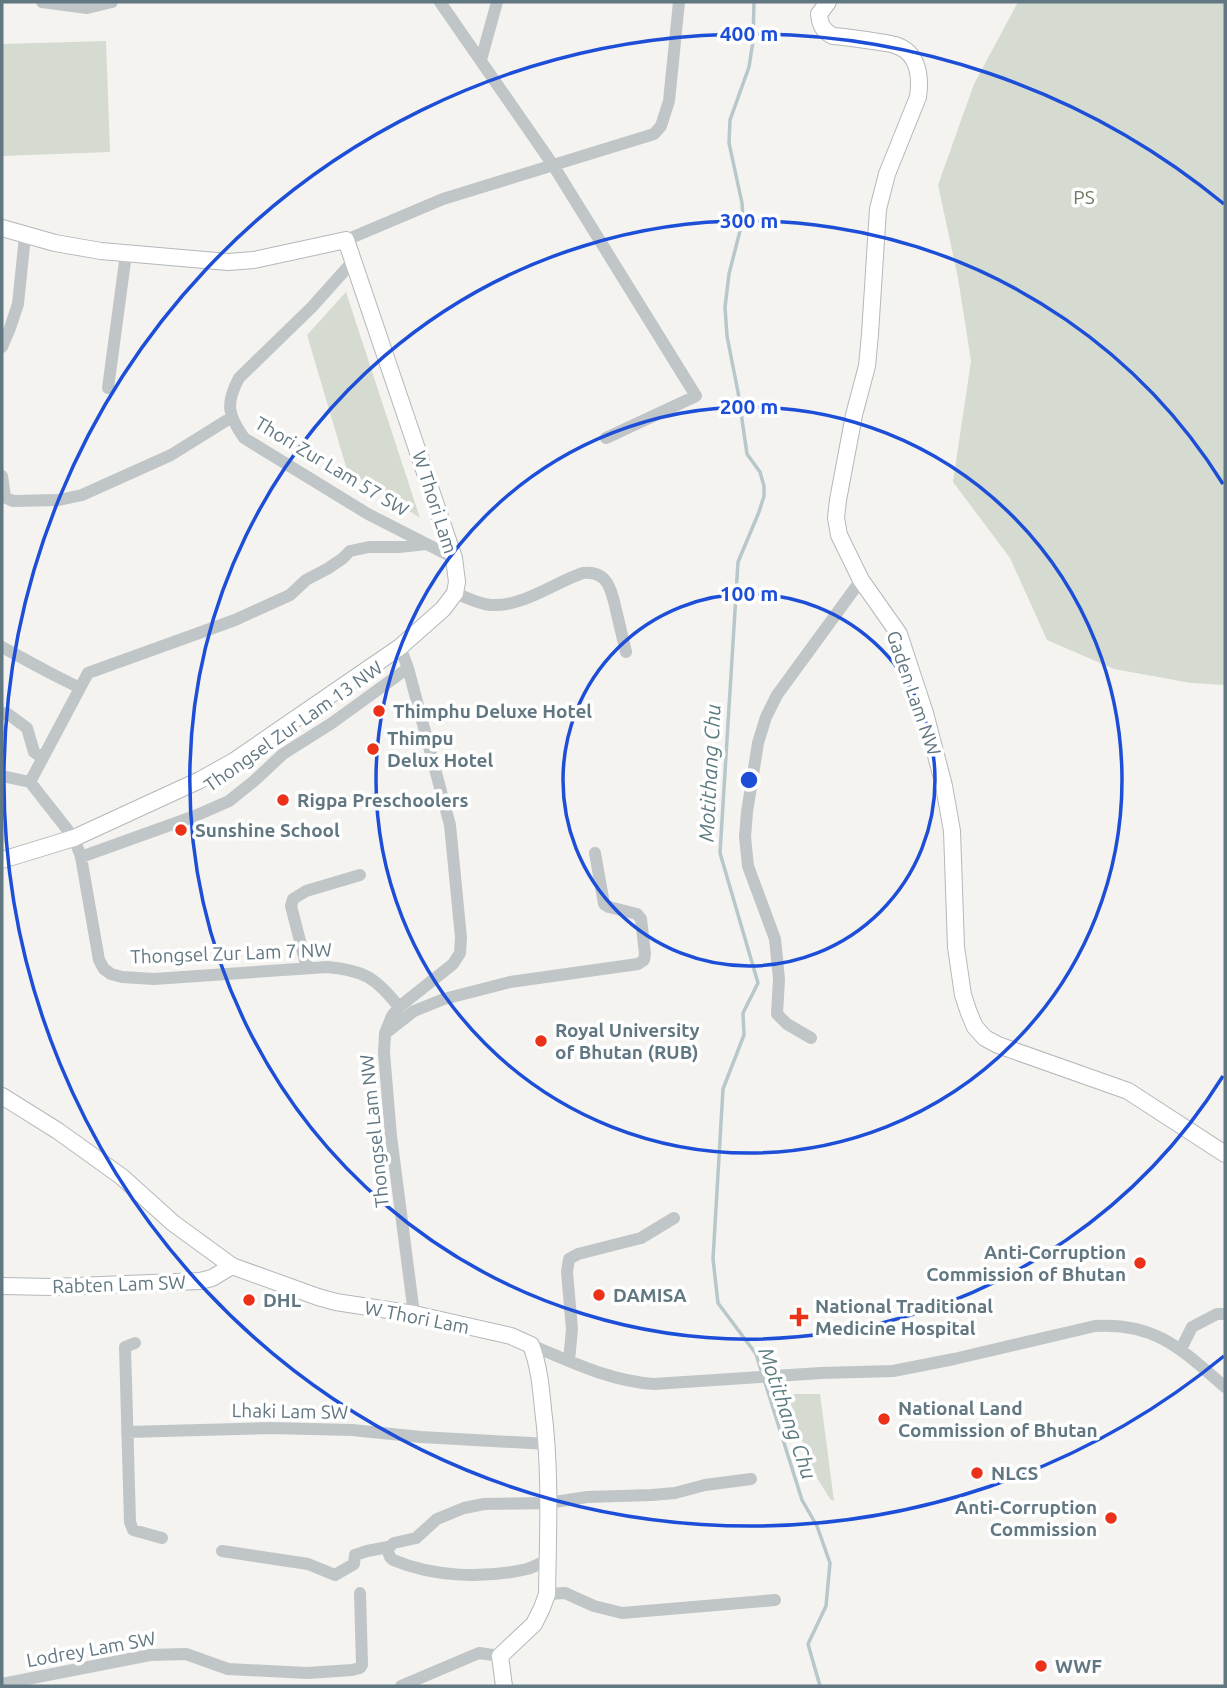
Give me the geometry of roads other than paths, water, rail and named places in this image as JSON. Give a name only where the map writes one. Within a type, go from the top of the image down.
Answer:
[{"type":"main road","name":"Gaden Lam NW","points":[[828,2],[819,14],[820,23],[826,32],[833,36],[894,45],[905,50],[914,59],[920,86],[887,174],[878,209],[867,366],[854,415],[836,518],[839,535],[862,580],[899,634],[925,713],[944,786],[952,831],[958,966],[969,1013],[975,1027],[985,1038],[1128,1091],[1225,1154]]},
{"type":"main road","points":[[2,228],[75,247],[216,261],[254,260],[346,240]]},
{"type":"main road","name":"W Thori Lam","points":[[346,240],[454,558],[457,571],[455,593]]},
{"type":"main road","points":[[2,860],[74,838],[200,780],[234,761],[400,646],[443,610],[455,593]]},
{"type":"main road","name":"W Thori Lam","points":[[2,1096],[58,1131],[122,1177],[173,1223],[232,1266],[336,1302],[414,1314],[511,1336],[531,1345]]},
{"type":"main road","name":"Rabten Lam SW","points":[[2,1286],[52,1287],[200,1281],[212,1278],[232,1266]]},
{"type":"main road","points":[[503,1686],[500,1656],[534,1624],[547,1594],[548,1444],[538,1362],[531,1345]]},
{"type":"street","points":[[42,2],[87,8],[112,2]]},
{"type":"street","points":[[440,2],[553,165],[696,396],[606,438]]},
{"type":"street","points":[[481,60],[497,2]]},
{"type":"street","points":[[346,240],[443,199],[654,134],[661,126],[669,102],[679,2]]},
{"type":"street","points":[[2,348],[18,303],[25,236]]},
{"type":"street","points":[[108,388],[126,254]]},
{"type":"street","name":"Thori Zur Lam 57 SW","points":[[354,260],[312,307],[239,378],[232,391],[229,408],[232,417],[244,438],[368,514],[454,558]]},
{"type":"street","points":[[2,476],[3,497],[13,500],[59,500],[82,495],[171,455],[232,417]]},
{"type":"street","points":[[2,776],[30,782],[88,673],[235,621],[290,595],[306,580],[327,569],[350,551],[369,547],[426,544]]},
{"type":"street","points":[[455,593],[484,604],[500,604],[525,598],[583,573],[598,574],[613,594],[626,652]]},
{"type":"street","points":[[811,1038],[787,1024],[777,1014],[778,957],[775,939],[748,866],[745,837],[747,812],[758,743],[766,717],[777,695],[862,580]]},
{"type":"street","name":"Thongsel Lam NW","points":[[400,646],[450,825],[461,938],[460,953],[453,964],[399,1007],[385,1033],[384,1053],[391,1136],[414,1314]]},
{"type":"street","points":[[2,647],[80,688]]},
{"type":"street","name":"Thongsel Zur Lam 13 NW","points":[[81,857],[229,801],[283,754],[332,723],[408,668]]},
{"type":"street","points":[[2,713],[8,714],[27,728],[34,752],[43,758]]},
{"type":"street","name":"Thongsel Zur Lam 7 NW","points":[[30,782],[74,838],[81,857],[99,960],[111,974],[154,979],[327,967],[361,973],[373,979],[399,1007]]},
{"type":"street","points":[[385,1033],[414,1011],[444,999],[510,982],[638,964],[644,960],[640,919],[637,914],[604,904],[595,853]]},
{"type":"street","points":[[307,968],[291,906],[293,899],[306,891],[360,875]]},
{"type":"street","points":[[569,1361],[572,1329],[567,1272],[569,1259],[578,1254],[641,1238],[674,1218]]},
{"type":"street","points":[[1181,1349],[1192,1328],[1217,1314],[1225,1314]]},
{"type":"street","points":[[531,1345],[602,1375],[654,1384],[893,1371],[1108,1325],[1148,1331],[1181,1349],[1225,1387]]},
{"type":"street","points":[[135,1343],[125,1347],[130,1522],[133,1530],[162,1538]]},
{"type":"street","name":"Lhaki Lam SW","points":[[127,1432],[270,1428],[352,1430],[548,1444]]},
{"type":"street","points":[[222,1551],[308,1564],[335,1575],[354,1564],[355,1555],[416,1538],[437,1519],[464,1508],[484,1504],[548,1503],[587,1497],[674,1493],[705,1485],[751,1479]]},
{"type":"street","points":[[388,1547],[387,1553],[393,1560],[435,1573],[505,1573],[528,1569],[547,1560]]},
{"type":"street","name":"Lodrey Lam SW","points":[[2,1684],[150,1655],[186,1654],[228,1669],[307,1673],[360,1668],[360,1592]]},
{"type":"street","points":[[547,1594],[565,1593],[594,1606],[622,1612],[775,1600]]},
{"type":"street","points":[[401,1686],[480,1653],[500,1656]]},
{"type":"waterway","name":"Motithang Chu","points":[[754,2],[749,67],[730,120],[729,143],[743,219],[729,274],[725,307],[727,336],[747,454],[760,472],[764,496],[738,562],[720,853],[758,983],[743,1013],[744,1035],[723,1089],[713,1259],[718,1303],[756,1354],[802,1500],[817,1526],[830,1563],[826,1606],[808,1644],[820,1686]]},
{"type":"place","name":"Thimphu Deluxe Hotel","points":[[379,711]]},
{"type":"place","name":"Thimpu Delux Hotel","points":[[373,749]]},
{"type":"place","name":"Rigpa Preschoolers","points":[[283,800]]},
{"type":"place","name":"Sunshine School","points":[[181,830]]},
{"type":"place","name":"Royal University of Bhutan (RUB)","points":[[541,1041]]},
{"type":"place","name":"Anti-Corruption Commission of Bhutan","points":[[1140,1263]]},
{"type":"place","name":"DAMISA","points":[[599,1295]]},
{"type":"place","name":"DHL","points":[[249,1300]]},
{"type":"place","name":"National Traditional Medicine Hospital","points":[[799,1317]]},
{"type":"place","name":"National Land Commission of Bhutan","points":[[884,1419]]},
{"type":"place","name":"NLCS","points":[[977,1473]]},
{"type":"place","name":"Anti-Corruption Commission","points":[[1111,1518]]},
{"type":"place","name":"WWF","points":[[1041,1666]]},
{"type":"park label","name":"PS","points":[[1084,197]]}]
